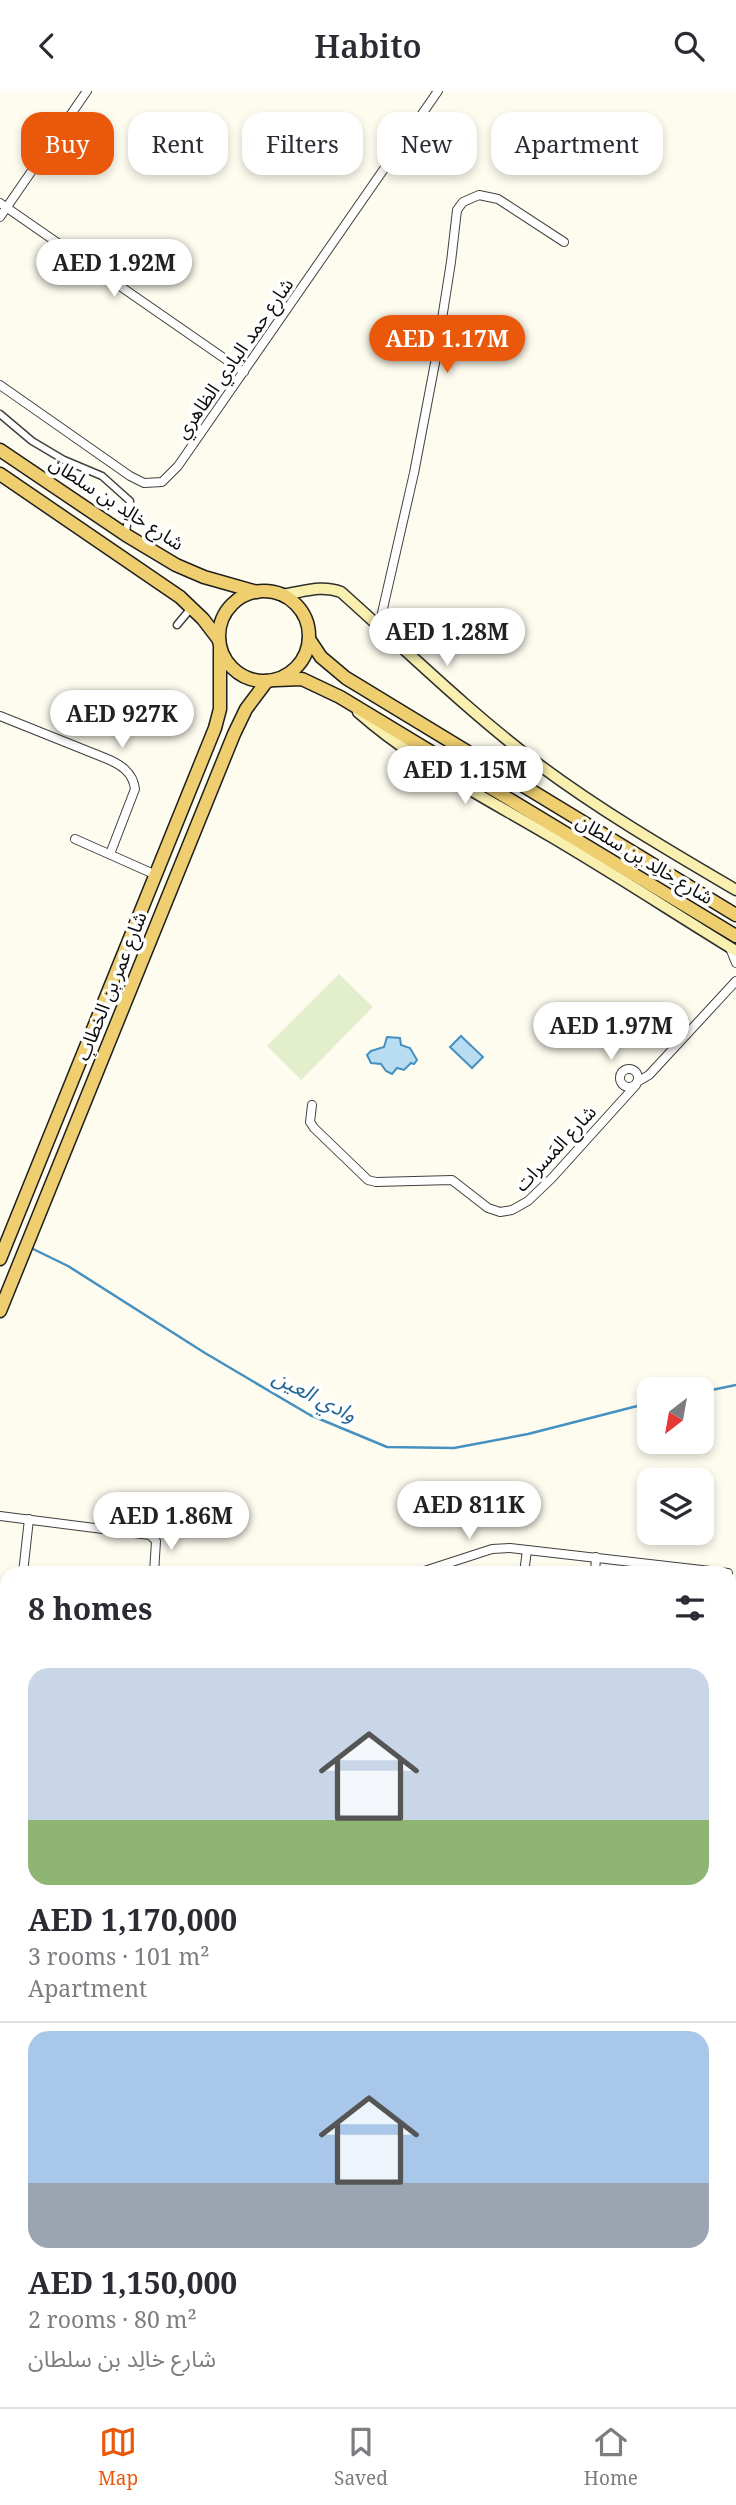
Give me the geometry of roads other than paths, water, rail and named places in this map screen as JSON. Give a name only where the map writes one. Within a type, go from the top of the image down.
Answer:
[{"type":"main road","name":"شارع خالِد بن سلطان","points":[[0,450],[126,535],[176,565],[204,577],[257,592]]},
{"type":"main road","name":"شارع خالِد بن سلطان","points":[[0,474],[192,607],[220,645]]},
{"type":"main road","points":[[280,595],[290,600],[304,617],[309,639],[302,660],[286,675],[272,680],[244,677],[226,660],[220,645],[219,627],[224,614],[233,603],[257,592],[280,595],[330,588],[341,592],[476,715],[538,764],[625,825],[736,890]]},
{"type":"main road","name":"شارع خالِد بن سلطان","points":[[309,639],[321,657],[346,678],[736,915]]},
{"type":"main road","name":"شارع عمر بن الخطاب","points":[[0,1259],[215,728],[220,709],[220,645]]},
{"type":"main road","name":"شارع خالِد بن سلطان","points":[[272,680],[302,679],[340,697],[734,945]]},
{"type":"main road","name":"شارع عمر بن الخطاب","points":[[0,1311],[234,734],[246,709],[272,680]]},
{"type":"street","points":[[0,217],[3,205],[87,91]]},
{"type":"street","name":"شارع حمد البادي الظاهري","points":[[0,385],[130,476],[153,484],[162,482],[178,466],[438,91]]},
{"type":"street","points":[[379,627],[414,473],[435,363],[457,209],[463,202],[479,195],[498,199],[564,241]]},
{"type":"street","points":[[3,205],[244,372]]},
{"type":"street","points":[[0,414],[32,441],[114,484],[130,501],[126,535]]},
{"type":"street","points":[[177,625],[192,607]]},
{"type":"street","points":[[0,716],[105,758],[128,772],[134,781],[135,789],[110,854]]},
{"type":"street","points":[[75,839],[156,875]]},
{"type":"street","points":[[734,945],[736,963]]},
{"type":"street","name":"شارع المَسرات","points":[[312,1105],[310,1122],[314,1128],[368,1180],[452,1181],[488,1208],[500,1212],[512,1210],[528,1201],[552,1178],[618,1103],[649,1075],[735,980]]},
{"type":"street","name":"شارع المَسرات","points":[[636,1072],[657,1065]]},
{"type":"street","points":[[624,1070],[636,1072],[637,1084],[627,1088],[620,1081],[624,1070]]},
{"type":"street","name":"شارع المَسرات","points":[[618,1103],[620,1081]]},
{"type":"street","points":[[0,1516],[150,1535],[156,1541],[154,1566]]},
{"type":"street","points":[[24,1566],[29,1520]]},
{"type":"street","points":[[440,1566],[492,1549],[527,1550],[670,1566]]},
{"type":"street","points":[[525,1566],[527,1550]]},
{"type":"street","points":[[595,1566],[596,1557]]},
{"type":"water","points":[[461,1036],[483,1057],[472,1068],[450,1047]]},
{"type":"water","points":[[387,1037],[400,1038],[401,1045],[410,1048],[417,1060],[414,1064],[411,1063],[404,1070],[397,1068],[392,1074],[381,1064],[371,1063],[367,1055],[384,1047]]},
{"type":"waterway","name":"وادي العين","points":[[31,1248],[68,1266],[205,1353],[310,1415],[387,1447],[454,1448],[528,1434],[637,1406]]},
{"type":"waterway","name":"وادي العين","points":[[714,1390],[736,1385]]}]
